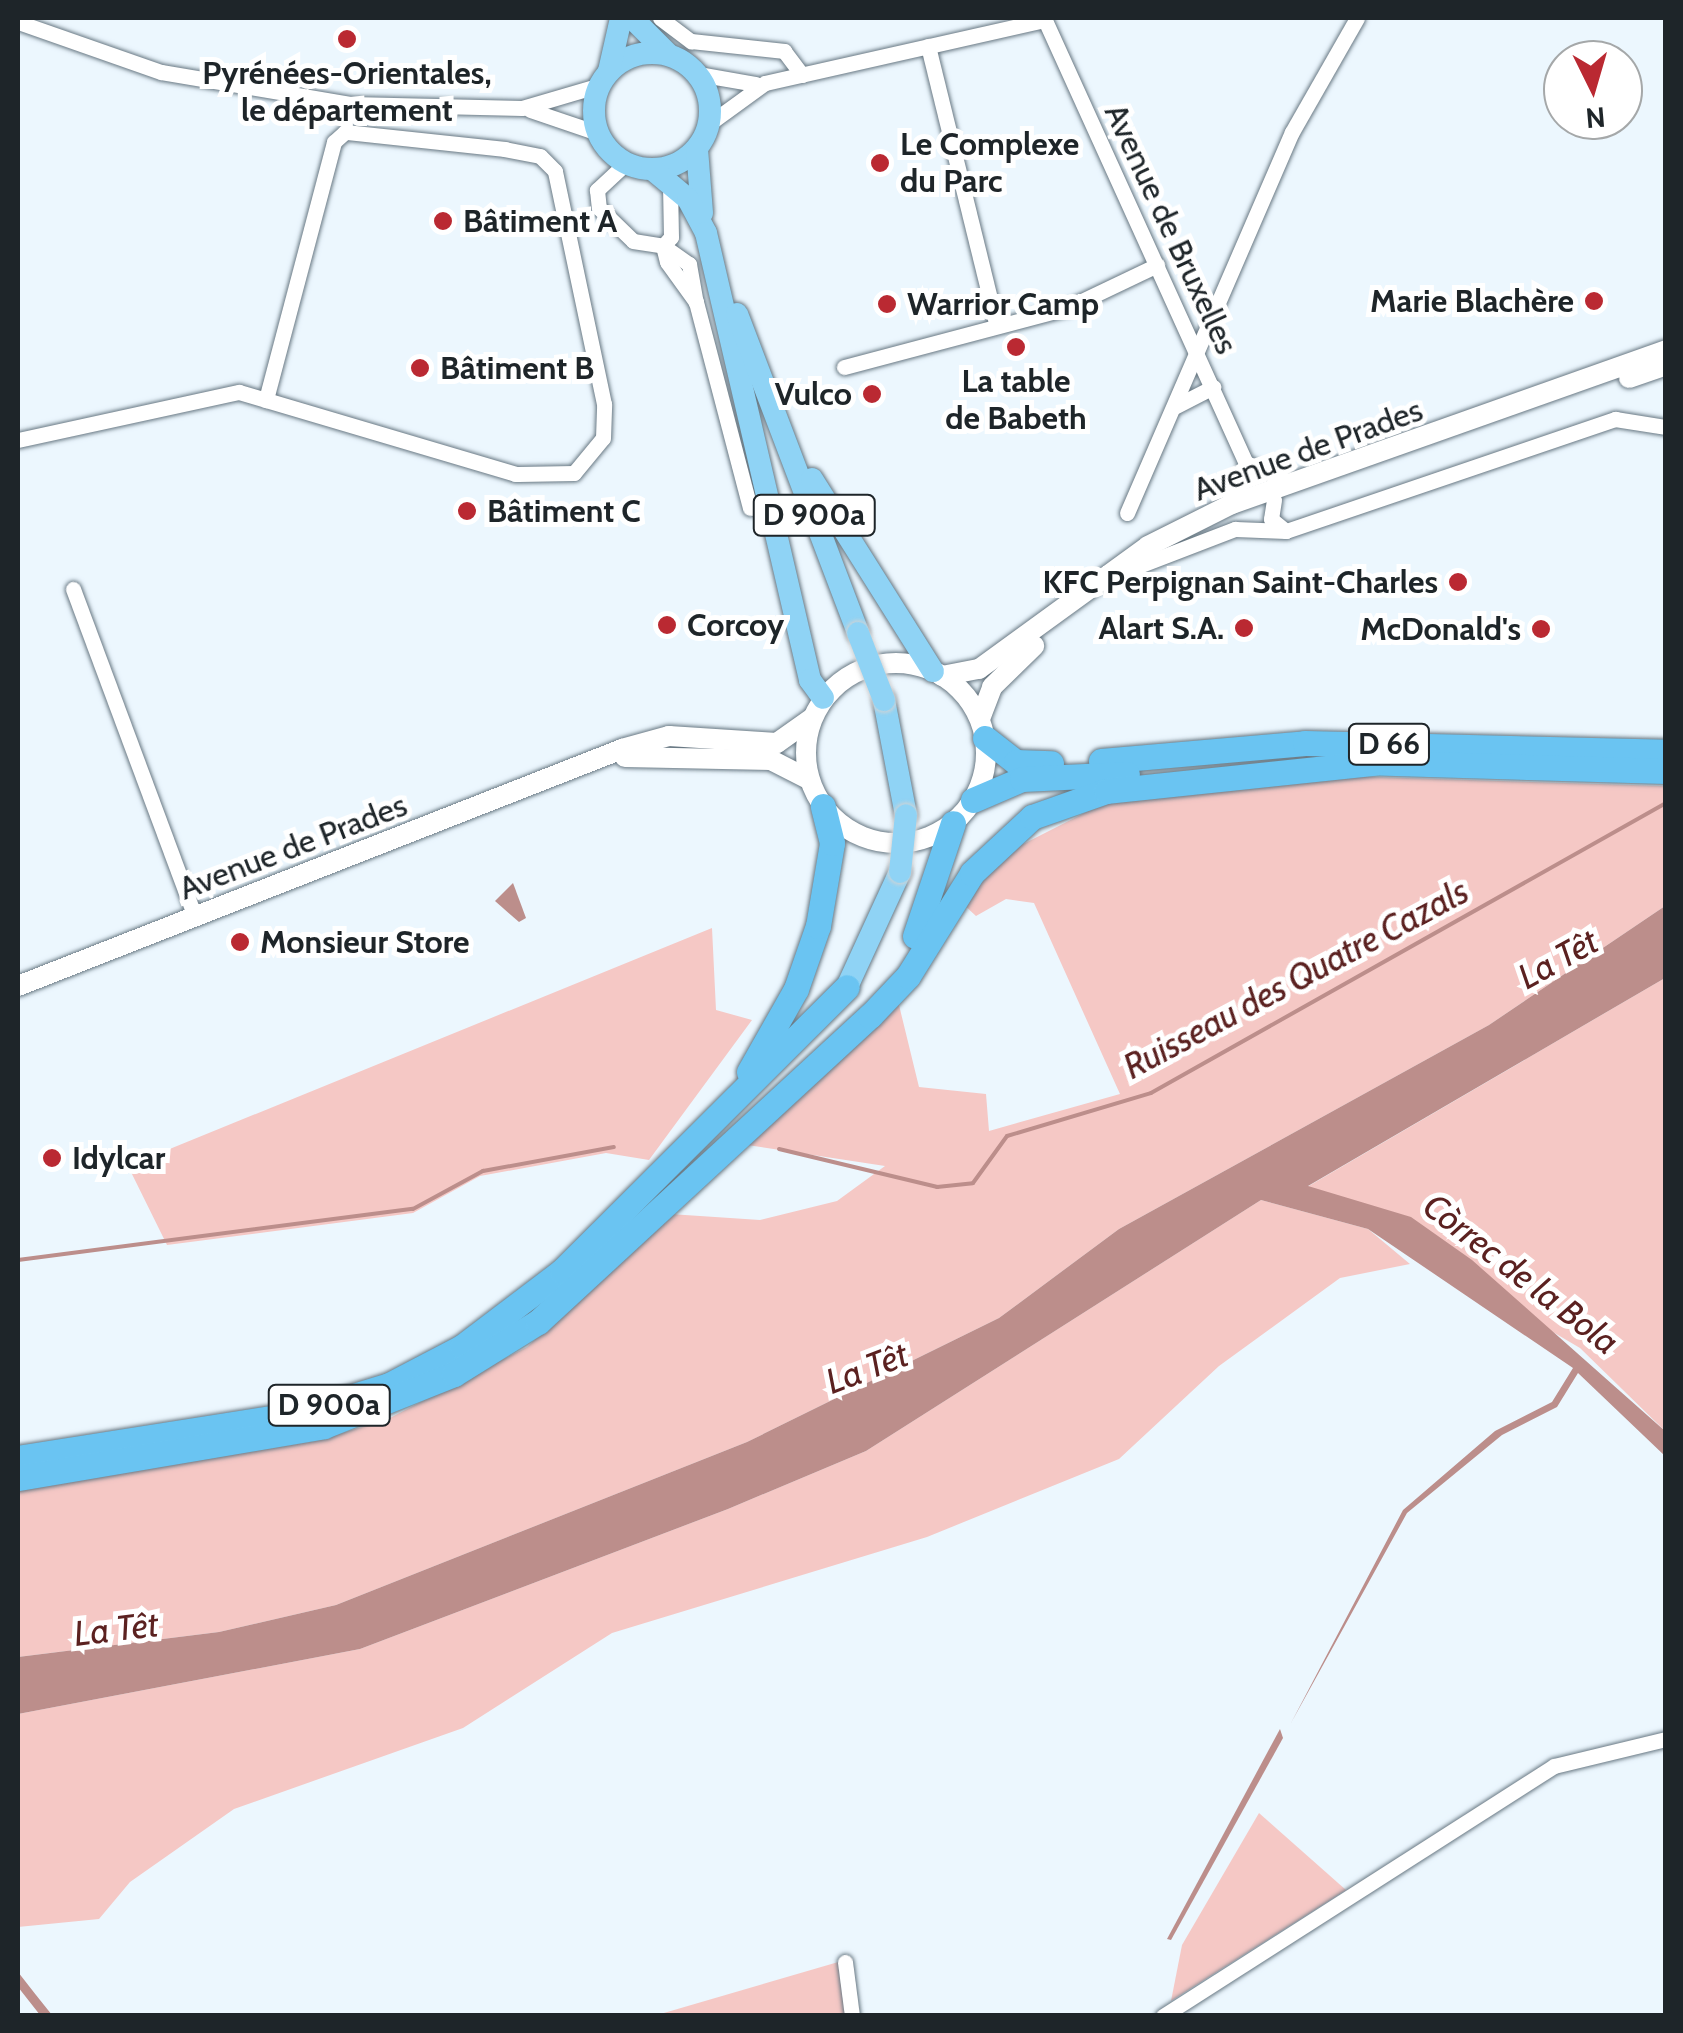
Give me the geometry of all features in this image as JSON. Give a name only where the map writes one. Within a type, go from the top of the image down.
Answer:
[{"type":"highway","name":"D 66","points":[[982,728],[1016,762],[1114,768],[1267,760],[1666,772]]},
{"type":"highway","name":"D 66","points":[[973,800],[1022,779],[1305,743],[1666,752]]},
{"type":"highway","points":[[482,1357],[555,1310],[870,1016],[908,976],[972,873],[1032,816],[1106,790],[1374,763]]},
{"type":"highway","points":[[594,1240],[747,1076],[777,1029],[828,878],[823,806]]},
{"type":"highway","points":[[555,1310],[886,980],[928,913],[953,823]]},
{"type":"highway","name":"D 900a","points":[[18,1458],[295,1414],[390,1384],[493,1328],[594,1240],[847,987]]},
{"type":"highway","name":"D 900a","points":[[18,1478],[324,1426],[482,1357],[641,1214],[828,1019],[847,987]]},
{"type":"main road","points":[[621,18],[620,52],[604,79],[598,134],[626,163],[661,175],[696,149],[710,123],[698,74],[669,55],[632,18]]},
{"type":"main road","points":[[604,79],[636,55],[669,55]]},
{"type":"main road","name":"D 900a","points":[[696,149],[706,232],[884,700],[906,814],[900,872],[847,987]]},
{"type":"main road","name":"D 900a","points":[[661,175],[706,232]]},
{"type":"main road","points":[[706,232],[818,708],[808,779],[823,806],[857,835],[884,843],[928,838],[953,823],[973,800],[982,728],[937,673],[769,397]]},
{"type":"main road","name":"Avenue de Prades","points":[[937,673],[980,669],[1148,546],[1232,504],[1666,350]]},
{"type":"main road","name":"Avenue de Prades","points":[[982,728],[1010,666],[1128,570],[1274,500],[1666,365]]},
{"type":"main road","points":[[818,708],[880,665],[937,673]]},
{"type":"main road","name":"Avenue de Prades","points":[[18,986],[668,736],[777,743],[818,708]]},
{"type":"main road","name":"Avenue de Prades","points":[[590,764],[742,757],[808,779]]},
{"type":"street","points":[[660,18],[691,41],[784,51],[802,75]]},
{"type":"street","points":[[1127,513],[1200,353],[1292,132],[1357,18]]},
{"type":"street","points":[[710,123],[765,84],[1044,19]]},
{"type":"street","name":"Avenue de Bruxelles","points":[[1044,19],[1200,353],[1246,463]]},
{"type":"street","points":[[18,22],[161,72],[264,92],[522,108],[598,134]]},
{"type":"street","points":[[928,46],[996,326]]},
{"type":"street","points":[[698,74],[765,84]]},
{"type":"street","points":[[522,108],[604,79]]},
{"type":"street","points":[[18,440],[239,392],[515,474],[550,480],[591,462],[604,404],[556,172],[540,156],[504,149],[346,132],[334,142],[266,400]]},
{"type":"street","points":[[626,163],[597,190],[599,208],[633,240],[663,246],[696,302],[750,508]]},
{"type":"street","points":[[661,175],[678,223],[663,246]]},
{"type":"street","points":[[844,367],[1067,308],[1157,265]]},
{"type":"street","points":[[1176,406],[1213,387]]},
{"type":"street","points":[[1128,570],[1235,529],[1286,531],[1615,419],[1666,427]]},
{"type":"street","points":[[1232,504],[1246,463],[1290,482]]},
{"type":"street","points":[[1274,500],[1271,519],[1286,531]]},
{"type":"street","points":[[73,589],[195,917]]},
{"type":"street","points":[[1163,2016],[1554,1766],[1666,1739]]},
{"type":"street","points":[[845,1962],[852,2016]]},
{"type":"shaded area","points":[[1342,776],[1665,786],[1665,906],[1489,1025],[1119,1229],[999,1318],[747,1442],[336,1605],[219,1632],[18,1657],[18,1490],[316,1441],[388,1419],[527,1347],[670,1214],[760,1220],[837,1201],[885,1166],[741,1144],[899,1005],[919,1087],[986,1094],[989,1131],[1120,1094],[1034,903],[1006,899],[976,916],[963,904],[1002,855],[1100,805]]},
{"type":"shaded area","points":[[513,883],[526,918],[519,922],[495,901]]},
{"type":"shaded area","name":"La Têt","points":[[1665,906],[1665,978],[1308,1186],[1411,1217],[1472,1260],[1665,1431],[1665,1456],[1578,1373],[1557,1407],[1502,1435],[1407,1513],[1291,1723],[1403,1510],[1495,1431],[1552,1402],[1573,1368],[1368,1229],[1261,1200],[866,1451],[728,1509],[360,1649],[18,1714],[18,1657],[219,1632],[336,1605],[747,1442],[999,1318],[1119,1229],[1489,1025]]},
{"type":"shaded area","points":[[712,928],[716,1010],[752,1020],[649,1160],[606,1153],[480,1176],[413,1213],[167,1245],[128,1166]]},
{"type":"shaded area","points":[[1665,978],[1665,1431],[1580,1348],[1307,1187]]},
{"type":"shaded area","points":[[1261,1200],[1368,1229],[1410,1264],[1340,1278],[1219,1366],[1119,1459],[927,1537],[612,1633],[463,1728],[234,1809],[130,1882],[99,1919],[18,1927],[18,1714],[360,1649],[728,1509],[866,1451]]},
{"type":"shaded area","points":[[1280,1729],[1283,1738],[1171,1940],[1167,1939]]},
{"type":"shaded area","points":[[1259,1813],[1346,1890],[1171,2001],[1182,1945]]},
{"type":"shaded area","points":[[852,1958],[858,2015],[657,2015]]},
{"type":"shaded area","points":[[18,1972],[52,2015],[40,2015],[18,1987]]},
{"type":"waterway","name":"Ruisseau des Quatre Cazals","points":[[779,1149],[937,1187],[973,1183],[1007,1136],[1151,1093],[1666,803]]},
{"type":"waterway","name":"Ruisseau des Quatre Cazals","points":[[18,1260],[413,1209],[483,1171],[614,1147]]},
{"type":"place","name":"Pyrénées-Orientales, le département","points":[[347,39]]},
{"type":"place","name":"Le Complexe du Parc","points":[[880,163]]},
{"type":"place","name":"Bâtiment A","points":[[443,221]]},
{"type":"place","name":"Marie Blachère","points":[[1594,301]]},
{"type":"place","name":"Warrior Camp","points":[[887,304]]},
{"type":"place","name":"La table de Babeth","points":[[1016,347]]},
{"type":"place","name":"Bâtiment B","points":[[420,368]]},
{"type":"place","name":"Vulco","points":[[872,394]]},
{"type":"place","name":"Bâtiment C","points":[[467,511]]},
{"type":"place","name":"KFC Perpignan Saint-Charles","points":[[1458,582]]},
{"type":"place","name":"Corcoy","points":[[667,625]]},
{"type":"place","name":"Alart S.A.","points":[[1244,628]]},
{"type":"place","name":"McDonald's","points":[[1541,629]]},
{"type":"place","name":"Monsieur Store","points":[[240,942]]},
{"type":"place","name":"Idylcar","points":[[52,1158]]},
{"type":"water label","name":"Còrrec de la Bola","points":[[1521,1274]]}]
